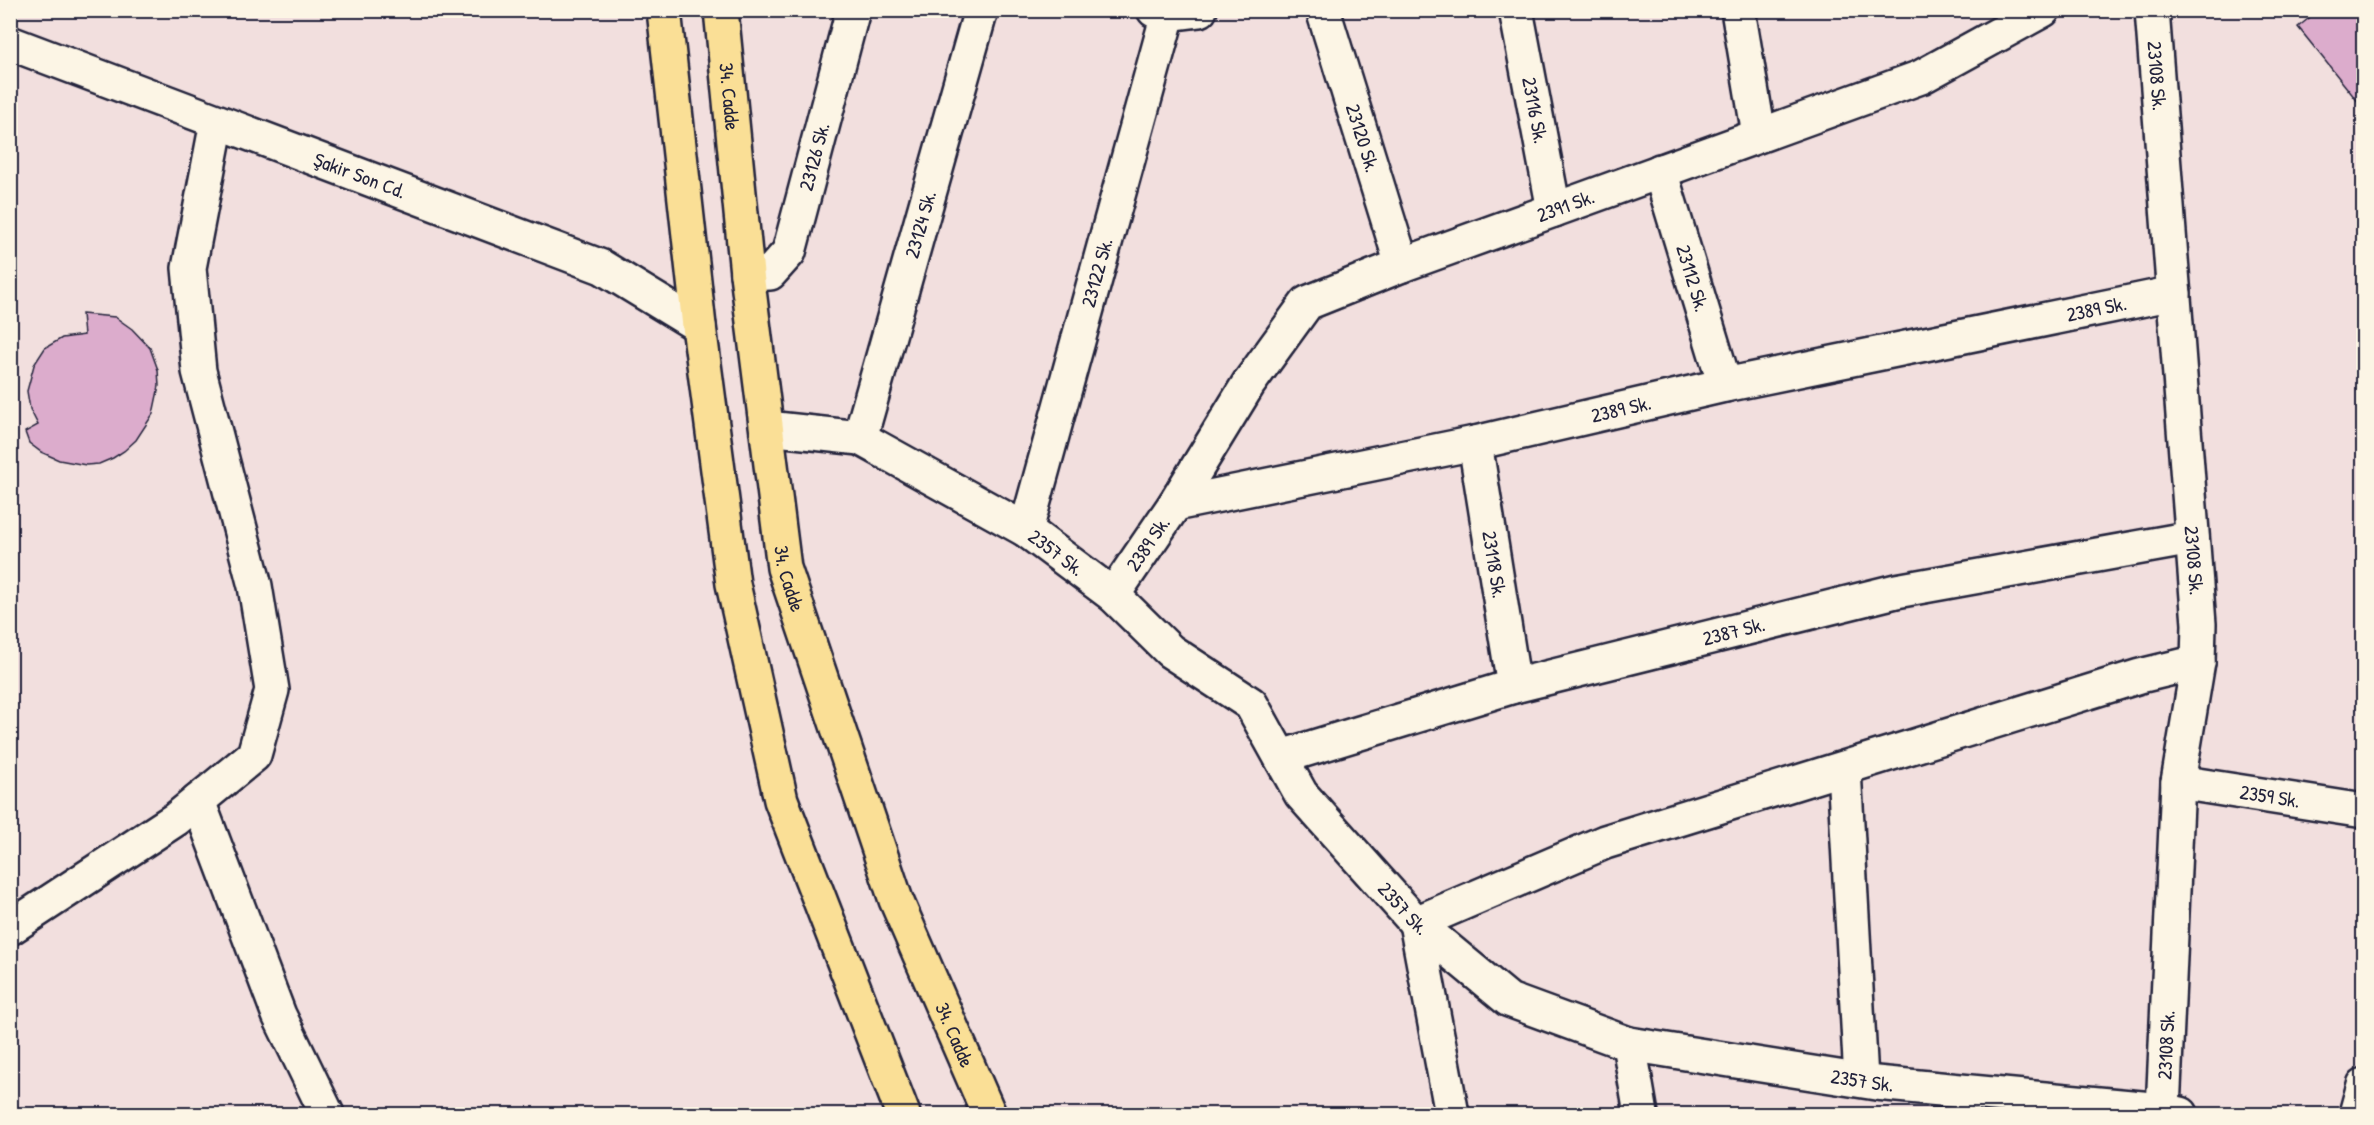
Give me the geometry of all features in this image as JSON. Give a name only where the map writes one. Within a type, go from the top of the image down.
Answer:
[{"type":"main road","points":[[664,10],[699,326],[733,584],[781,800],[903,1114]]},
{"type":"main road","name":"34. Cadde","points":[[721,10],[747,274],[784,568],[897,900],[988,1114]]},
{"type":"street","name":"23126 Sk.","points":[[747,274],[770,273],[789,252],[853,10]]},
{"type":"street","name":"23124 Sk.","points":[[860,438],[981,10]]},
{"type":"street","points":[[1161,12],[1200,10]]},
{"type":"street","name":"23120 Sk.","points":[[1323,10],[1402,265]]},
{"type":"street","name":"23116 Sk.","points":[[1516,10],[1554,210]]},
{"type":"street","points":[[1737,10],[1759,135]]},
{"type":"street","name":"2391 Sk.","points":[[1175,504],[1249,383],[1307,303],[1402,265],[1921,77],[2043,10]]},
{"type":"street","name":"23108 Sk.","points":[[2152,10],[2199,624],[2198,662],[2178,782],[2172,1112]]},
{"type":"street","name":"23122 Sk.","points":[[1026,530],[1161,12]]},
{"type":"street","name":"Şakir Son Cd.","points":[[11,45],[602,267],[699,326]]},
{"type":"street","points":[[10,928],[176,819],[254,755],[273,690],[255,586],[199,371],[189,268],[217,122]]},
{"type":"street","name":"23112 Sk.","points":[[1660,171],[1725,385]]},
{"type":"street","name":"2389 Sk.","points":[[1113,595],[1175,504],[1474,443],[1725,385],[2174,293]]},
{"type":"street","name":"2357 Sk.","points":[[767,428],[860,438],[1026,530],[1113,595],[1170,651],[1251,704],[1301,794],[1416,923],[1509,1000],[1629,1044],[1862,1080],[2172,1112]]},
{"type":"street","name":"23118 Sk.","points":[[1474,443],[1514,686]]},
{"type":"street","name":"2387 Sk.","points":[[1281,757],[1514,686],[1896,591],[2192,538]]},
{"type":"street","points":[[1452,1114],[1416,923],[1605,842],[2140,676],[2198,662]]},
{"type":"street","points":[[1844,769],[1862,1080]]},
{"type":"street","name":"2359 Sk.","points":[[2178,782],[2364,811]]},
{"type":"street","points":[[198,801],[279,1015],[327,1114]]},
{"type":"street","points":[[1629,1044],[1641,1114]]},
{"type":"street","points":[[2356,1114],[2364,1085]]},
{"type":"building","points":[[2319,10],[2364,10],[2364,99],[2359,103],[2298,27]]},
{"type":"building","points":[[82,314],[115,317],[132,329],[150,348],[158,370],[159,386],[153,414],[136,440],[113,458],[99,464],[86,465],[59,460],[41,452],[29,443],[25,432],[38,425],[30,409],[27,391],[34,365],[45,348],[62,338],[84,335]]}]
